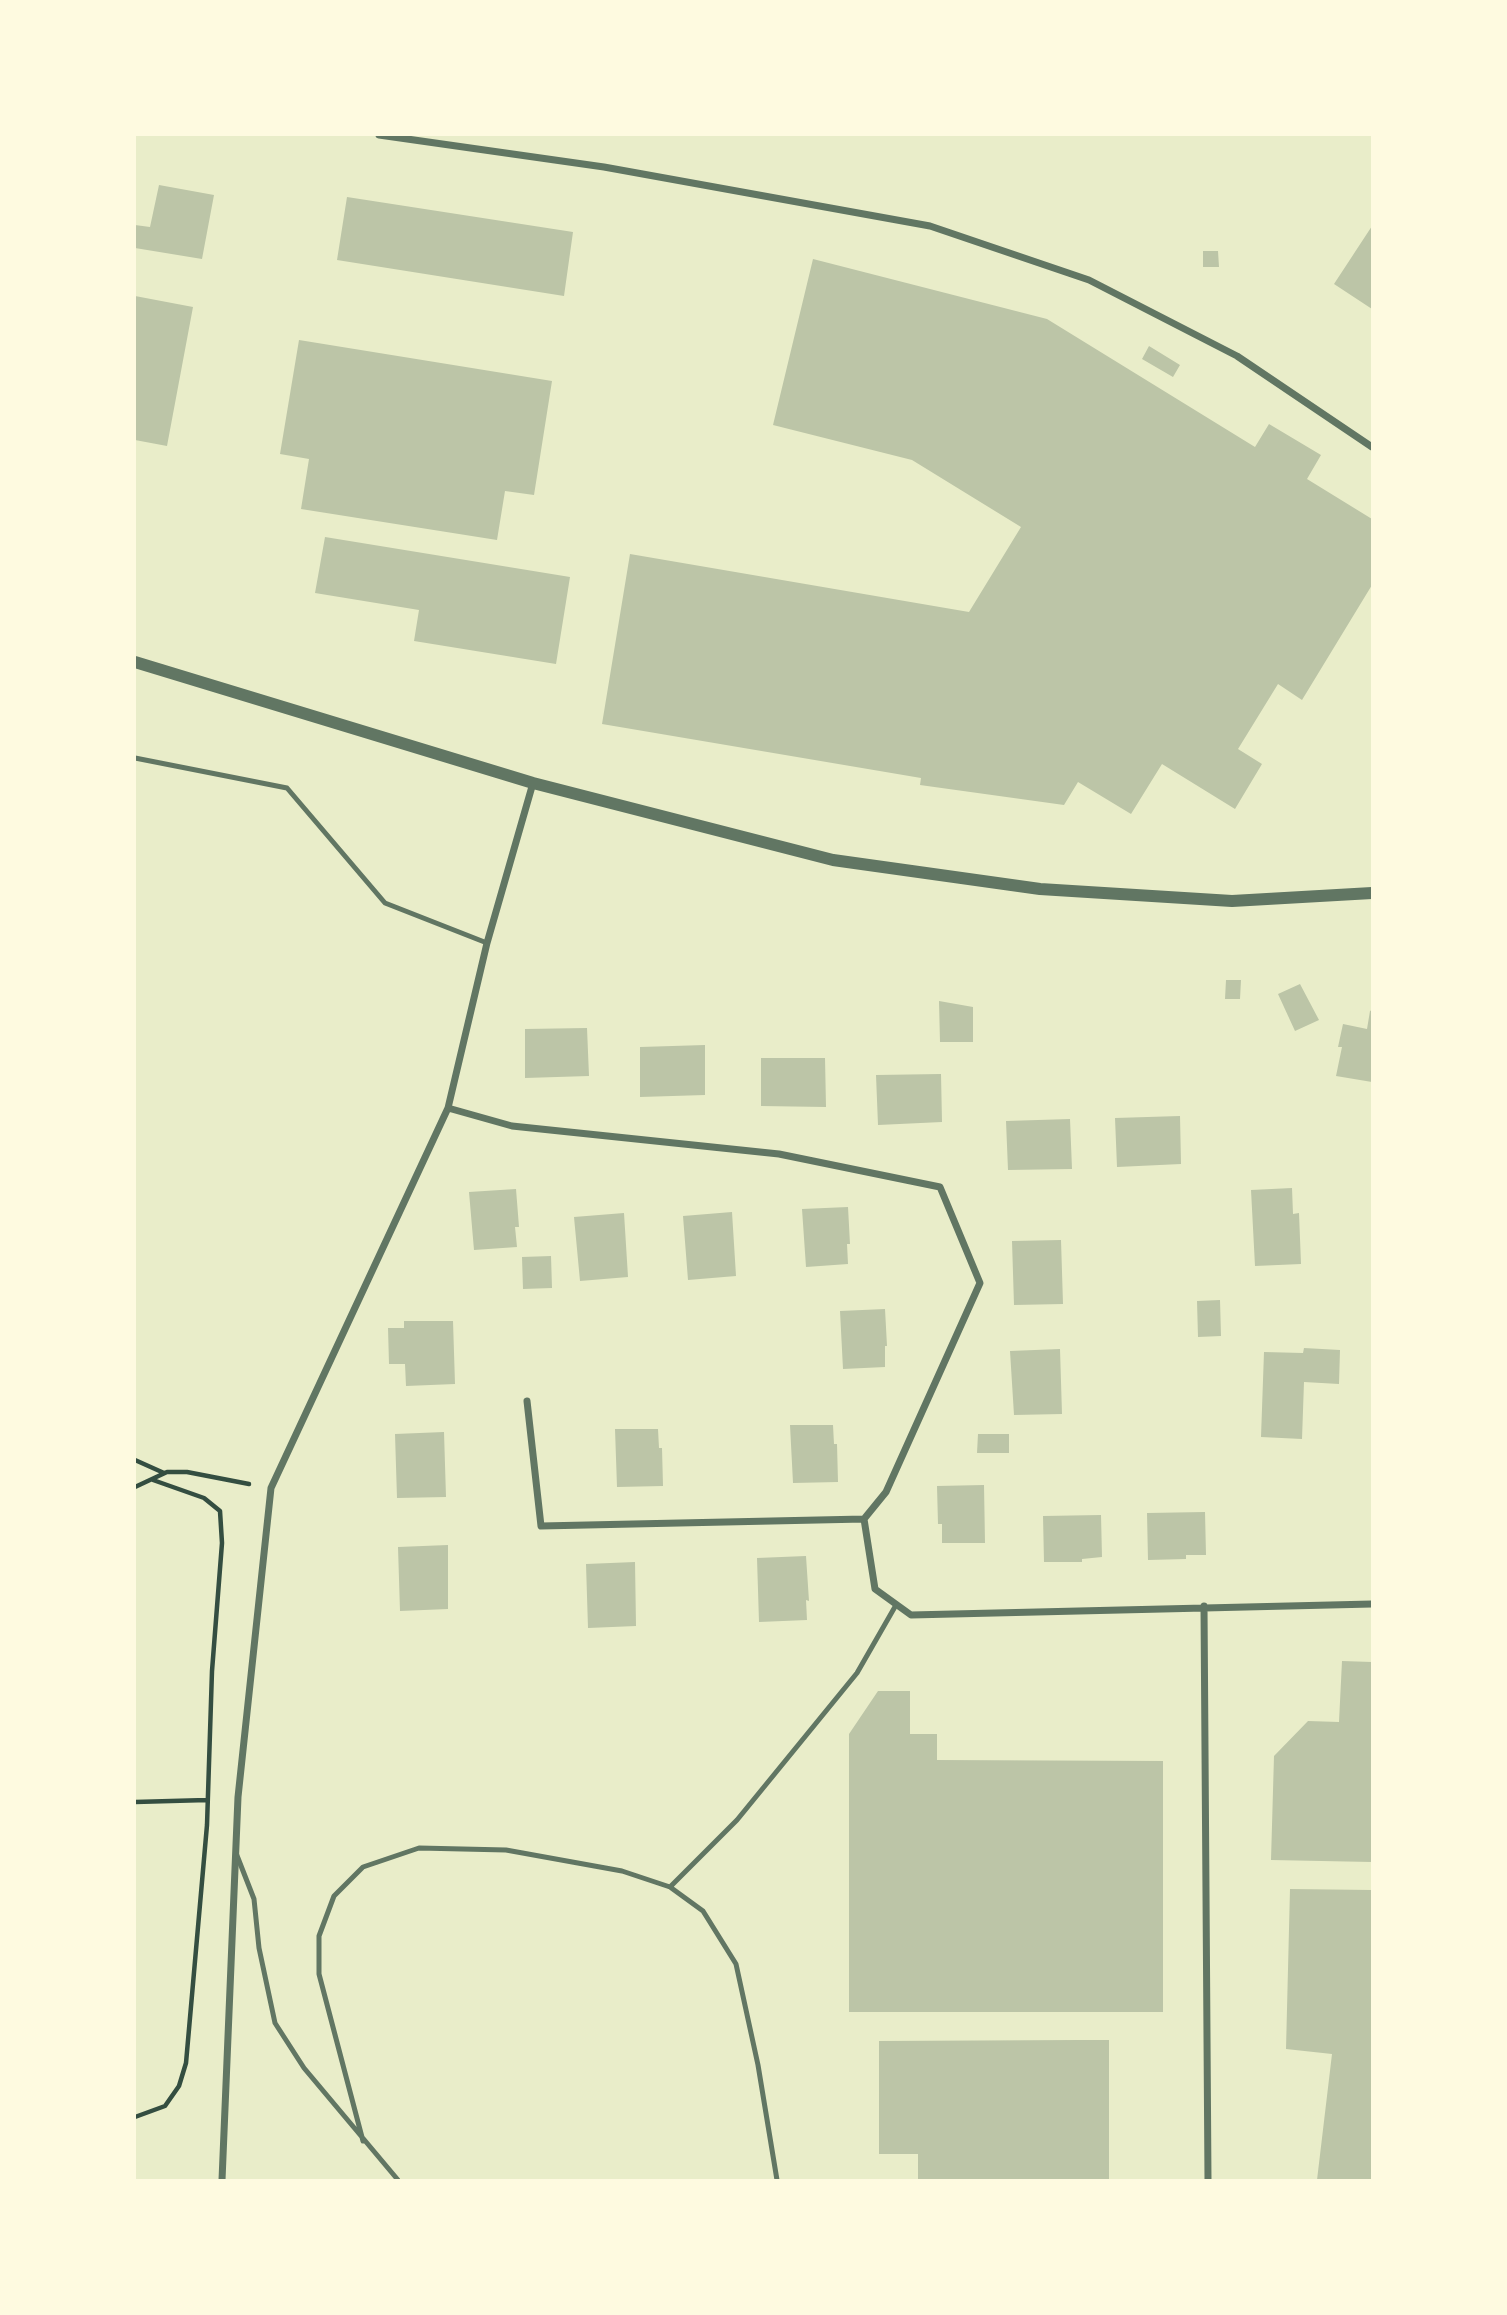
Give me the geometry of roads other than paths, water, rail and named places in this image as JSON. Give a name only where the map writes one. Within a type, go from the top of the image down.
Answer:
[{"type":"street","points":[[379,135],[604,167],[930,226],[1089,281],[1237,356],[1372,447]]},
{"type":"street","points":[[135,662],[533,783],[833,860],[1026,887],[1232,901],[1372,893]]},
{"type":"street","points":[[222,2180],[237,1797],[271,1489],[448,1108],[487,943],[533,783]]},
{"type":"street","points":[[448,1108],[512,1126],[779,1154],[940,1187],[980,1283],[886,1492],[864,1519],[875,1590],[911,1615],[1372,1604]]},
{"type":"street","points":[[527,1401],[541,1526],[864,1519]]},
{"type":"street","points":[[1204,1606],[1208,2180]]},
{"type":"lane","points":[[135,758],[287,788],[385,903],[487,943]]},
{"type":"lane","points":[[670,1887],[737,1820],[857,1673],[896,1605]]},
{"type":"lane","points":[[363,2141],[319,1974],[319,1936],[334,1896],[363,1867],[419,1848],[506,1850],[622,1871],[670,1887],[703,1911],[736,1964],[758,2065],[777,2180]]},
{"type":"lane","points":[[235,1850],[254,1899],[259,1948],[275,2023],[304,2068],[398,2180]]}]
